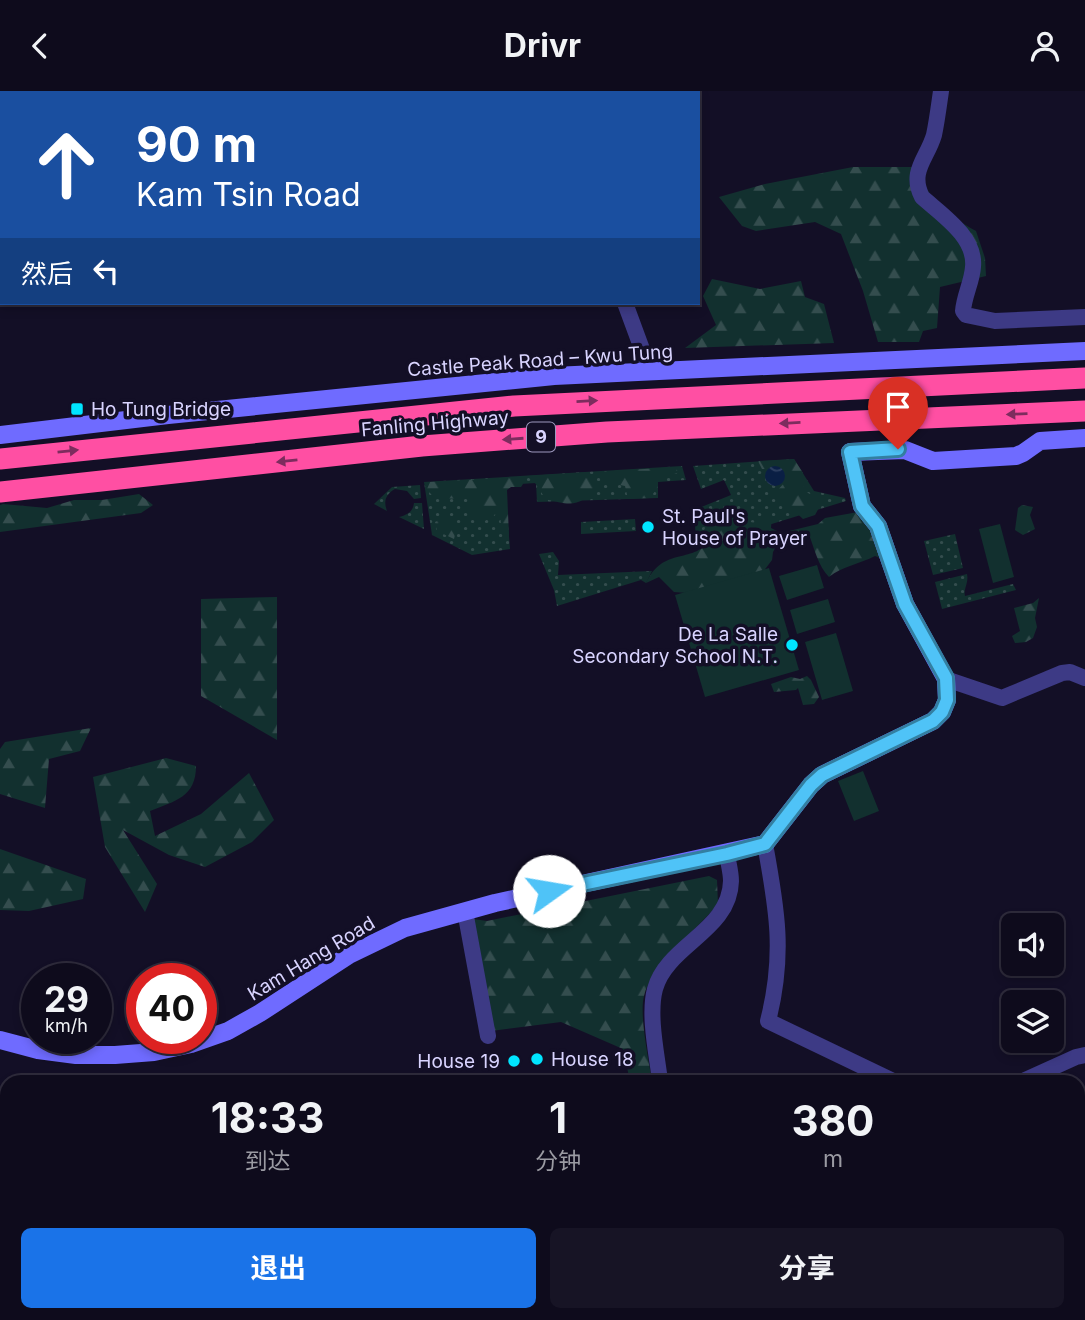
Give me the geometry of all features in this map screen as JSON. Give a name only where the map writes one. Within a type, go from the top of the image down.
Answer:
[{"type":"highway","name":"Fanling Highway","points":[[0,459],[514,406],[1085,378]]},
{"type":"highway","name":"Fanling Highway","points":[[0,492],[422,446],[607,432],[1085,411]]},
{"type":"street","points":[[941,91],[933,136],[916,178],[922,197],[969,244],[973,269],[963,311],[966,315],[995,321],[1085,317]]},
{"type":"street","points":[[626,305],[648,372]]},
{"type":"street","name":"Castle Peak Road – Kwu Tung","points":[[0,435],[554,376],[1085,351]]},
{"type":"street","points":[[880,1075],[768,1021],[779,963],[779,938],[778,916],[765,844],[811,785],[822,775],[933,721],[942,712],[947,700],[946,678],[905,604],[878,526],[862,506],[850,452],[905,450],[933,461],[950,460],[1016,456],[1040,441],[1085,438]]},
{"type":"street","points":[[946,678],[1002,698],[1062,673],[1085,678]]},
{"type":"street","name":"Kam Hang Road","points":[[0,1041],[76,1055],[153,1052],[191,1044],[228,1031],[349,955],[405,928],[465,911],[765,844]]},
{"type":"street","points":[[659,1075],[654,992],[667,964],[709,928],[724,907],[731,879],[727,854]]},
{"type":"street","points":[[465,911],[488,1036]]},
{"type":"street","points":[[1037,1075],[1085,1055]]},
{"type":"green space","points":[[853,167],[917,167],[926,188],[940,205],[976,231],[985,258],[986,276],[940,287],[937,328],[923,331],[919,342],[878,342],[863,291],[841,234],[815,222],[756,231],[742,226],[719,197],[765,184]]},
{"type":"green space","points":[[712,279],[760,289],[801,281],[805,297],[824,304],[834,343],[685,348],[716,325],[703,296]]},
{"type":"green space","points":[[794,459],[814,491],[845,498],[846,501],[710,543],[702,544],[696,541],[694,510],[731,495],[724,480],[701,489],[693,466]]},
{"type":"green space","points":[[794,459],[803,473],[804,491],[816,497],[821,504],[815,515],[803,519],[775,493],[786,481],[779,469],[762,469],[758,461]]},
{"type":"green space","points":[[682,466],[686,480],[658,482],[658,498],[537,502],[536,483],[505,485],[510,549],[472,555],[432,535],[424,482]]},
{"type":"green space","points":[[676,467],[678,473],[662,477],[656,483],[658,487],[650,498],[628,499],[625,486],[601,481],[597,472]]},
{"type":"green space","points":[[589,472],[598,486],[586,498],[575,503],[545,499],[538,486],[527,476]]},
{"type":"green space","points":[[518,477],[523,484],[521,487],[507,490],[509,536],[501,525],[500,512],[497,511],[493,517],[484,521],[477,519],[469,506],[469,499],[434,498],[427,489],[430,482]]},
{"type":"green space","points":[[420,485],[421,498],[414,499],[407,491],[395,489],[386,498],[387,511],[374,504],[392,487]]},
{"type":"green space","points":[[139,494],[153,505],[141,513],[0,532],[0,505],[3,504],[47,508],[74,500],[102,500]]},
{"type":"green space","points":[[414,503],[422,503],[424,529],[399,517],[409,513]]},
{"type":"green space","points":[[1022,505],[1033,507],[1030,515],[1035,529],[1023,535],[1015,530],[1018,508]]},
{"type":"green space","points":[[858,512],[882,550],[880,558],[875,556],[829,577],[819,562],[808,532],[779,541],[772,560],[760,576],[700,594],[674,592],[659,577],[646,583],[661,564],[703,548],[711,540],[704,529],[719,521],[729,527],[743,521],[757,523],[762,515],[772,514],[771,528],[781,533],[818,524],[825,518]]},
{"type":"green space","points":[[446,517],[454,527],[454,539],[437,531],[435,522]]},
{"type":"green space","points":[[635,519],[636,531],[581,534],[581,522]]},
{"type":"green space","points":[[1000,524],[1014,577],[993,583],[979,529]]},
{"type":"green space","points":[[955,534],[963,568],[933,575],[924,541]]},
{"type":"green space","points":[[553,552],[559,561],[558,575],[652,571],[646,583],[641,580],[557,606],[554,590],[539,554]]},
{"type":"green space","points":[[817,565],[824,588],[787,600],[779,576]]},
{"type":"green space","points":[[769,568],[799,670],[705,697],[675,595]]},
{"type":"green space","points":[[967,574],[965,596],[1013,584],[1016,590],[942,609],[935,582]]},
{"type":"green space","points":[[277,597],[277,740],[201,696],[201,599]]},
{"type":"green space","points":[[1039,598],[1035,618],[1037,627],[1033,638],[1015,643],[1012,636],[1020,631],[1014,608],[1033,603]]},
{"type":"green space","points":[[828,599],[835,622],[797,634],[790,610]]},
{"type":"green space","points":[[836,633],[853,691],[822,700],[805,642]]},
{"type":"green space","points":[[807,676],[819,697],[814,704],[803,705],[798,688],[774,692],[771,684],[791,677],[800,679]]},
{"type":"green space","points":[[91,728],[80,751],[49,759],[45,808],[0,794],[0,749],[5,742]]},
{"type":"green space","points":[[166,758],[196,766],[195,776],[192,785],[182,796],[150,811],[155,836],[201,814],[249,773],[274,820],[252,842],[205,867],[169,855],[123,830],[157,884],[145,912],[105,847],[93,777]]},
{"type":"green space","points":[[863,771],[879,811],[854,821],[838,781]]},
{"type":"green space","points":[[0,849],[86,879],[83,899],[29,911],[0,910]]},
{"type":"green space","points":[[709,876],[717,880],[718,904],[655,973],[644,996],[644,1026],[651,1075],[629,1075],[623,1049],[561,1022],[491,1031],[473,919],[487,921]]},
{"type":"water","points":[[775,466],[782,469],[785,476],[782,483],[775,486],[768,483],[765,476],[768,469]]},
{"type":"place","name":"Ho Tung Bridge","points":[[77,409]]},
{"type":"place","name":"St. Paul's House of Prayer","points":[[648,527]]},
{"type":"place","name":"De La Salle Secondary School N.T.","points":[[792,645]]},
{"type":"place","name":"House 18","points":[[537,1059]]},
{"type":"place","name":"House 19","points":[[514,1061]]},
{"type":"route","points":[[549,891],[765,844],[811,785],[822,775],[933,721],[942,712],[948,692],[946,678],[905,604],[878,526],[862,506],[850,452],[898,449]]}]
